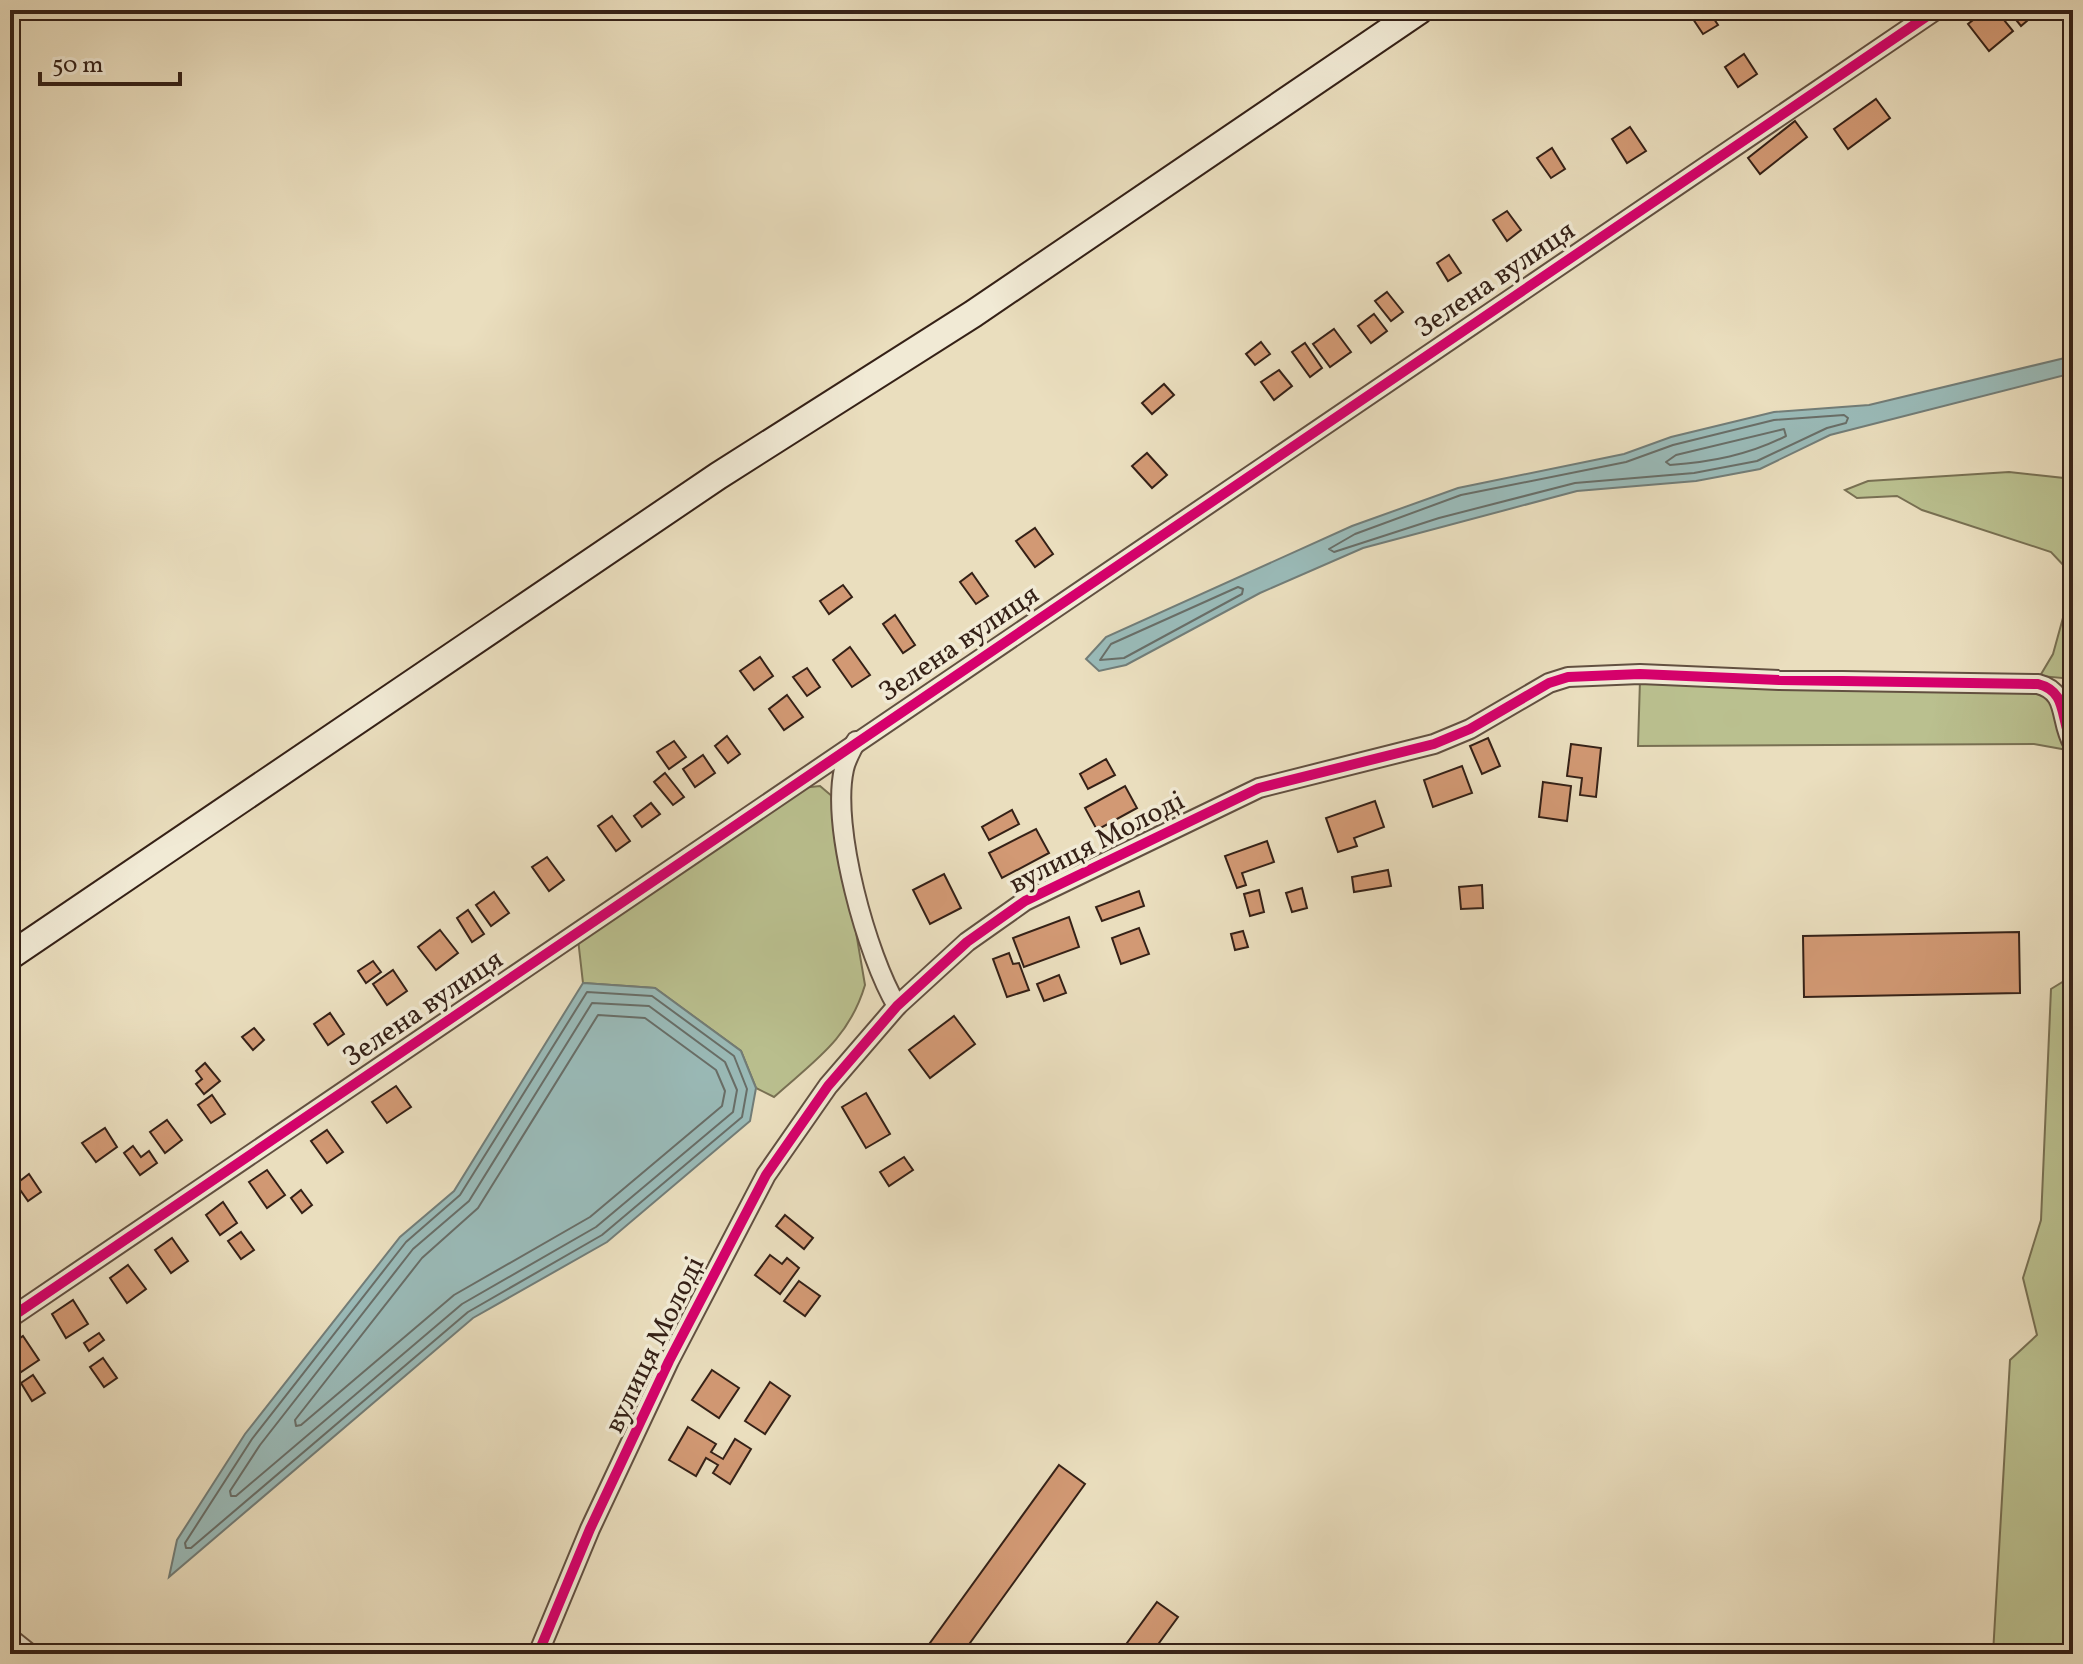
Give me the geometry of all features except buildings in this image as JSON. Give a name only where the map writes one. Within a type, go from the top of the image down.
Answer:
[{"type":"street","points":[[10,956],[665,511],[973,314],[1420,10]]},
{"type":"street","name":"Зелена вулиця","points":[[10,1318],[1936,10]]},
{"type":"street","name":"вулиця Молоді","points":[[538,1654],[590,1529],[669,1361],[766,1175],[828,1086],[897,1006],[967,942],[1025,901],[1100,862],[1259,788],[1434,744],[1470,729],[1549,683],[1589,675],[2038,684],[2052,688],[2062,699],[2064,728],[2073,744]]},
{"type":"street","points":[[857,740],[844,768],[842,786],[849,857],[871,951],[897,1006]]},
{"type":"street","points":[[10,1638],[30,1654]]},
{"type":"green space","points":[[2009,472],[2073,479],[2073,679],[2040,676],[2053,654],[2069,596],[2067,569],[2051,552],[1922,510],[1897,496],[1857,498],[1845,490],[1868,481]]},
{"type":"green space","points":[[1640,680],[2073,694],[2073,751],[2034,744],[1638,746]]},
{"type":"green space","points":[[820,786],[833,797],[865,985],[840,1035],[774,1097],[756,1088],[741,1051],[655,988],[583,983],[578,939],[801,788]]},
{"type":"green space","points":[[2073,978],[2073,1654],[1993,1654],[2010,1360],[2037,1335],[2023,1278],[2041,1220],[2051,989]]},
{"type":"water","points":[[2073,356],[2073,373],[1830,435],[1760,469],[1696,481],[1577,491],[1363,548],[1260,593],[1126,665],[1099,671],[1086,659],[1106,637],[1352,526],[1458,488],[1624,454],[1671,437],[1774,412],[1869,405]]},
{"type":"water","points":[[583,983],[655,988],[741,1051],[756,1088],[750,1121],[607,1242],[473,1318],[169,1577],[177,1540],[245,1434],[400,1237],[454,1191]]},
{"type":"cycle path","points":[[10,1318],[1936,10]]},
{"type":"cycle path","points":[[538,1654],[590,1529],[669,1361],[766,1175],[828,1086],[897,1006],[967,942],[1025,901],[1259,788],[1434,744],[1470,729],[1549,683],[1568,677],[1640,674],[1779,680],[2038,684],[2055,693],[2073,744]]}]
